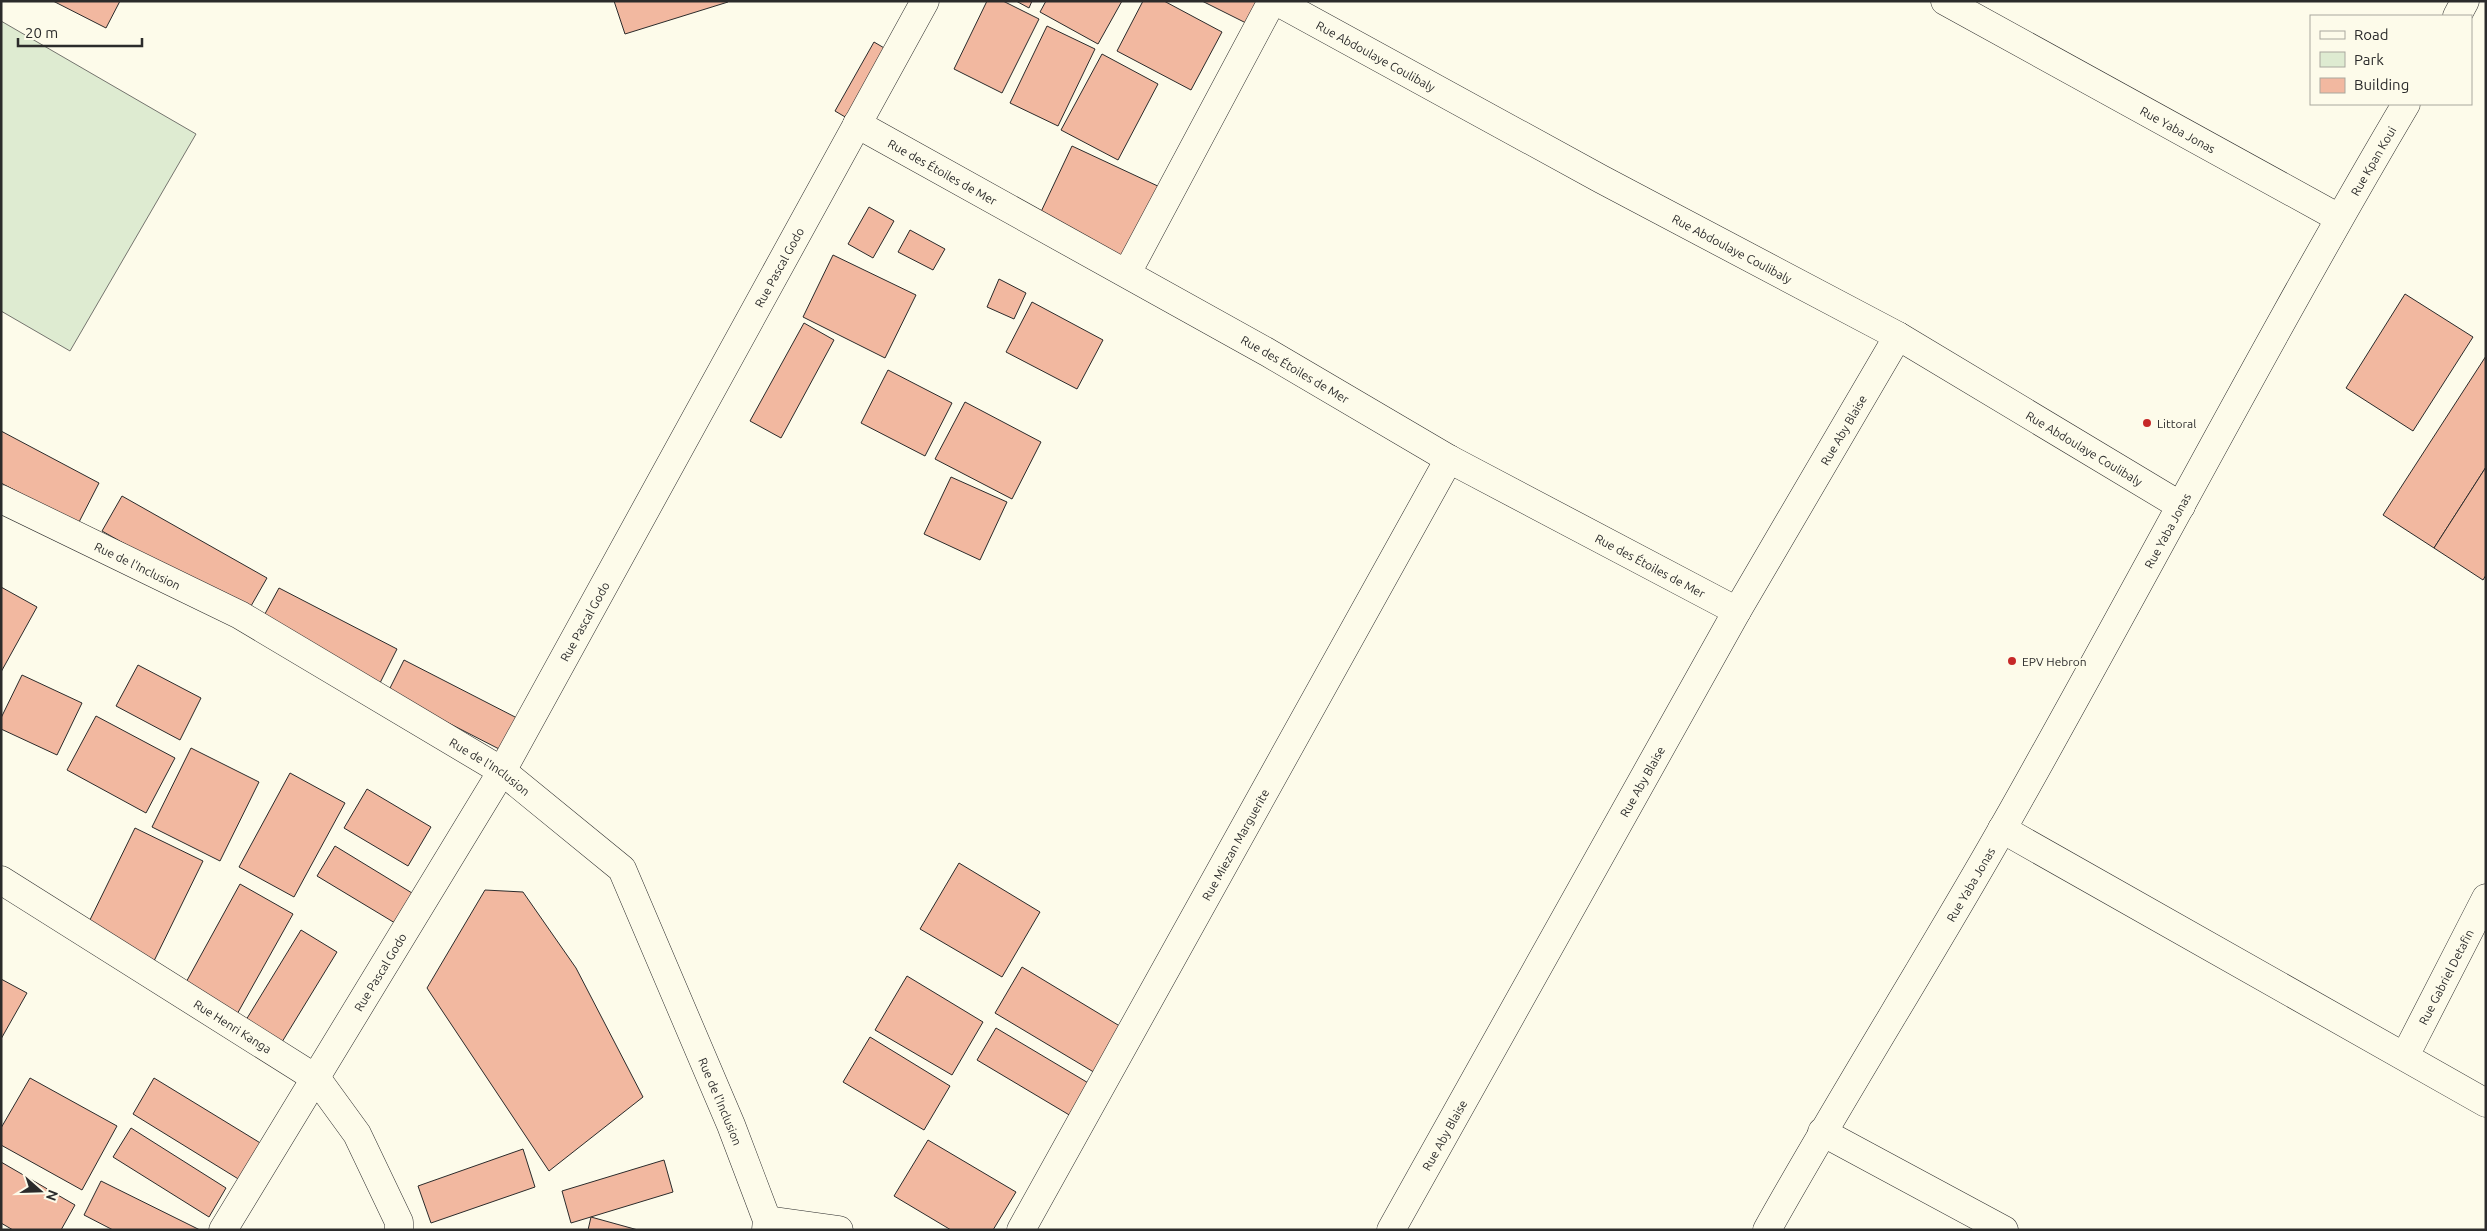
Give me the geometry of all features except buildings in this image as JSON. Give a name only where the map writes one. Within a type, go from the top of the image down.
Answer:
[{"type":"street","name":"Rue Pascal Godo","points":[[223,1230],[317,1079],[502,771],[925,1]]},
{"type":"street","points":[[1128,273],[1272,1]]},
{"type":"street","name":"Rue Abdoulaye Coulibaly","points":[[1276,1],[1601,179],[1898,336],[2181,506]]},
{"type":"street","name":"Rue Yaba Jonas","points":[[1767,1230],[1822,1132],[2002,829],[2339,218],[1945,1]]},
{"type":"street","points":[[2457,15],[2465,1]]},
{"type":"street","name":"Rue Kpan Koui","points":[[2339,218],[2405,105]]},
{"type":"street","name":"Rue des Étoiles de Mer","points":[[857,124],[1128,273],[1449,459],[1738,610]]},
{"type":"street","name":"Rue Aby Blaise","points":[[1390,1230],[1738,610],[1898,336]]},
{"type":"street","name":"Rue Miezan Marguerite","points":[[1021,1230],[1449,459]]},
{"type":"street","name":"Rue de l'Inclusion","points":[[1,499],[240,615],[502,771],[622,869],[731,1125],[766,1225]]},
{"type":"street","points":[[2002,829],[2486,1103]]},
{"type":"street","name":"Rue Henri Kanga","points":[[1,880],[317,1079],[357,1134],[399,1222],[399,1230]]},
{"type":"street","name":"Rue Gabriel Detafin","points":[[2405,1056],[2486,898]]},
{"type":"street","points":[[1822,1132],[2004,1230]]},
{"type":"street","points":[[766,1225],[839,1230]]},
{"type":"green space","points":[[1,21],[196,134],[70,351],[1,311]]},
{"type":"place","name":"Littoral","points":[[2147,423]]},
{"type":"place","name":"EPV Hebron","points":[[2012,661]]}]
